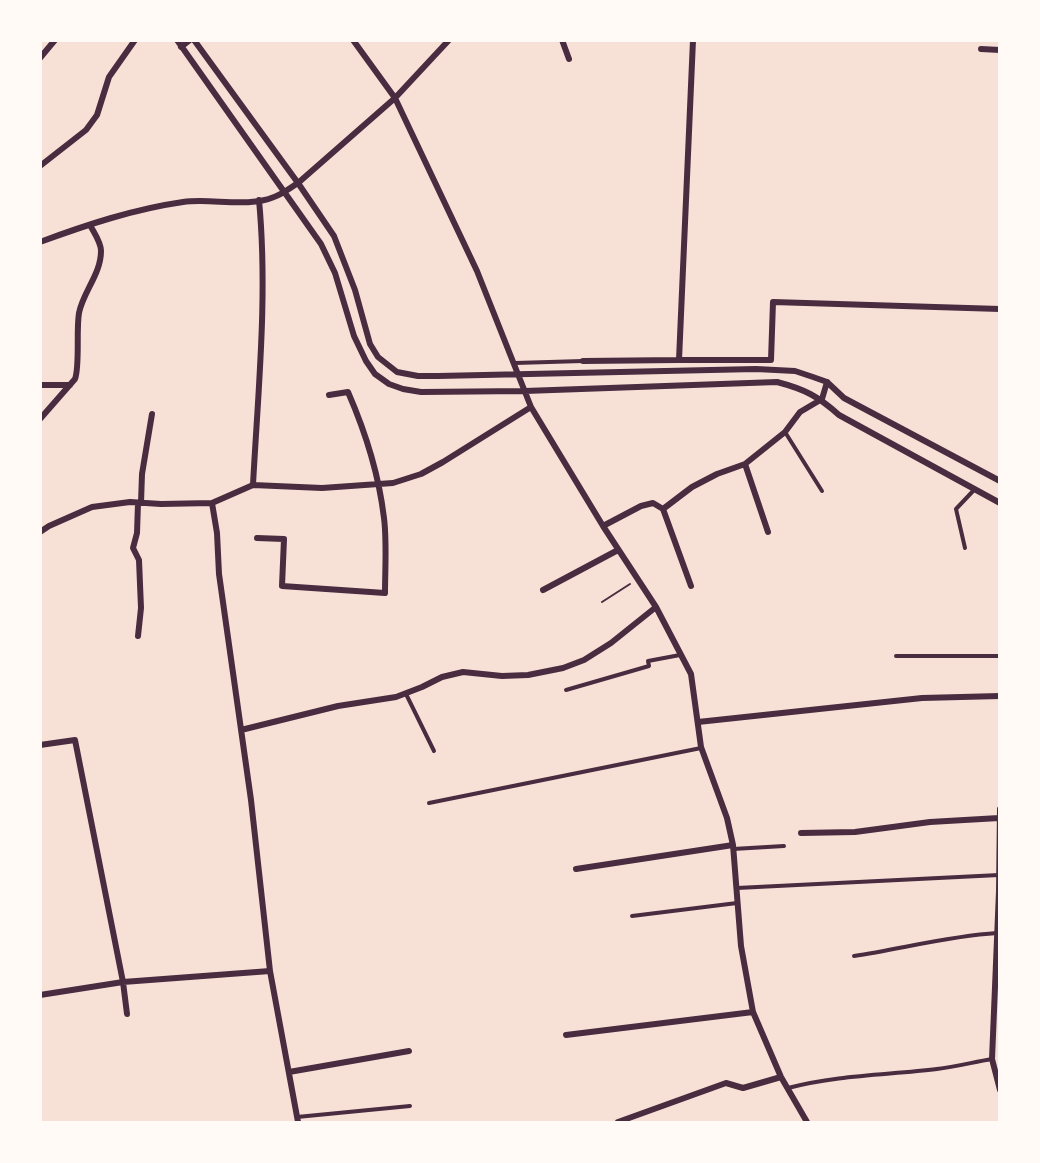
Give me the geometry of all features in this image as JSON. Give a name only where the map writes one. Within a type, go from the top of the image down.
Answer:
[{"type":"street","points":[[40,58],[55,40]]},
{"type":"street","points":[[40,166],[86,130],[97,115],[109,77],[135,40]]},
{"type":"street","points":[[177,40],[321,244],[335,273],[346,312],[366,361],[375,374],[389,384],[421,392],[525,392],[777,382],[797,387],[822,399],[838,415],[999,503]]},
{"type":"street","points":[[181,47],[192,40],[298,183],[334,236],[360,308],[370,344],[378,357],[397,372],[418,376],[756,369],[795,371],[827,382],[844,398],[999,481]]},
{"type":"street","points":[[353,40],[395,98],[477,271],[531,407],[603,526],[656,607],[691,674],[701,747],[727,818],[733,847],[741,946],[753,1012],[781,1077],[807,1122]]},
{"type":"street","points":[[40,242],[151,208],[185,202],[273,198],[298,183],[395,98],[449,40]]},
{"type":"street","points":[[562,40],[569,59]]},
{"type":"street","points":[[679,360],[693,40]]},
{"type":"street","points":[[981,49],[999,50]]},
{"type":"street","points":[[253,485],[260,351],[262,230],[259,200]]},
{"type":"street","points":[[40,419],[70,385],[77,373],[76,341],[80,310],[95,275],[101,250],[90,225]]},
{"type":"street","points":[[583,361],[771,360],[773,302],[999,309]]},
{"type":"street","points":[[346,312],[360,308]]},
{"type":"street","points":[[663,508],[692,487],[717,474],[745,464],[785,432],[800,412],[822,399],[827,382]]},
{"type":"street","points":[[40,384],[70,385]]},
{"type":"street","points":[[257,538],[284,539],[282,586],[385,593],[384,520],[378,485],[357,413],[348,392],[329,395]]},
{"type":"street","points":[[40,532],[92,507],[139,503],[212,503],[253,485],[322,488],[393,483],[421,474],[531,407]]},
{"type":"street","points":[[138,636],[141,608],[139,560],[133,548],[137,533],[141,474],[152,414]]},
{"type":"street","points":[[745,464],[768,532]]},
{"type":"street","points":[[212,503],[217,533],[219,574],[241,730],[270,970],[298,1120]]},
{"type":"street","points":[[603,526],[641,506],[653,503],[663,508],[691,586]]},
{"type":"street","points":[[543,590],[618,550]]},
{"type":"street","points":[[241,730],[338,706],[396,697],[442,677],[463,672],[528,675],[563,668],[584,660],[611,643],[656,607]]},
{"type":"street","points":[[698,722],[922,698],[999,696]]},
{"type":"street","points":[[40,745],[75,740],[123,982],[127,1014]]},
{"type":"street","points":[[999,809],[999,875],[992,1059],[999,1090]]},
{"type":"street","points":[[801,833],[855,832],[930,822],[999,818]]},
{"type":"street","points":[[576,869],[733,847]]},
{"type":"street","points":[[40,994],[123,982],[270,970]]},
{"type":"street","points":[[566,1035],[753,1012]]},
{"type":"street","points":[[289,1072],[409,1051]]},
{"type":"street","points":[[618,1122],[726,1083],[743,1088],[781,1077]]},
{"type":"lane","points":[[514,363],[583,361]]},
{"type":"lane","points":[[785,432],[822,491]]},
{"type":"lane","points":[[965,548],[956,509],[975,489]]},
{"type":"lane","points":[[566,690],[649,666],[648,661],[681,655]]},
{"type":"lane","points":[[896,656],[999,656]]},
{"type":"lane","points":[[405,693],[434,751]]},
{"type":"lane","points":[[429,803],[701,747]]},
{"type":"lane","points":[[733,847],[784,846]]},
{"type":"lane","points":[[737,888],[999,875]]},
{"type":"lane","points":[[632,916],[738,902]]},
{"type":"lane","points":[[854,956],[970,935],[997,933]]},
{"type":"lane","points":[[787,1089],[823,1080],[938,1069],[992,1059]]},
{"type":"lane","points":[[298,1120],[410,1106]]},
{"type":"path","points":[[602,602],[638,579]]}]
